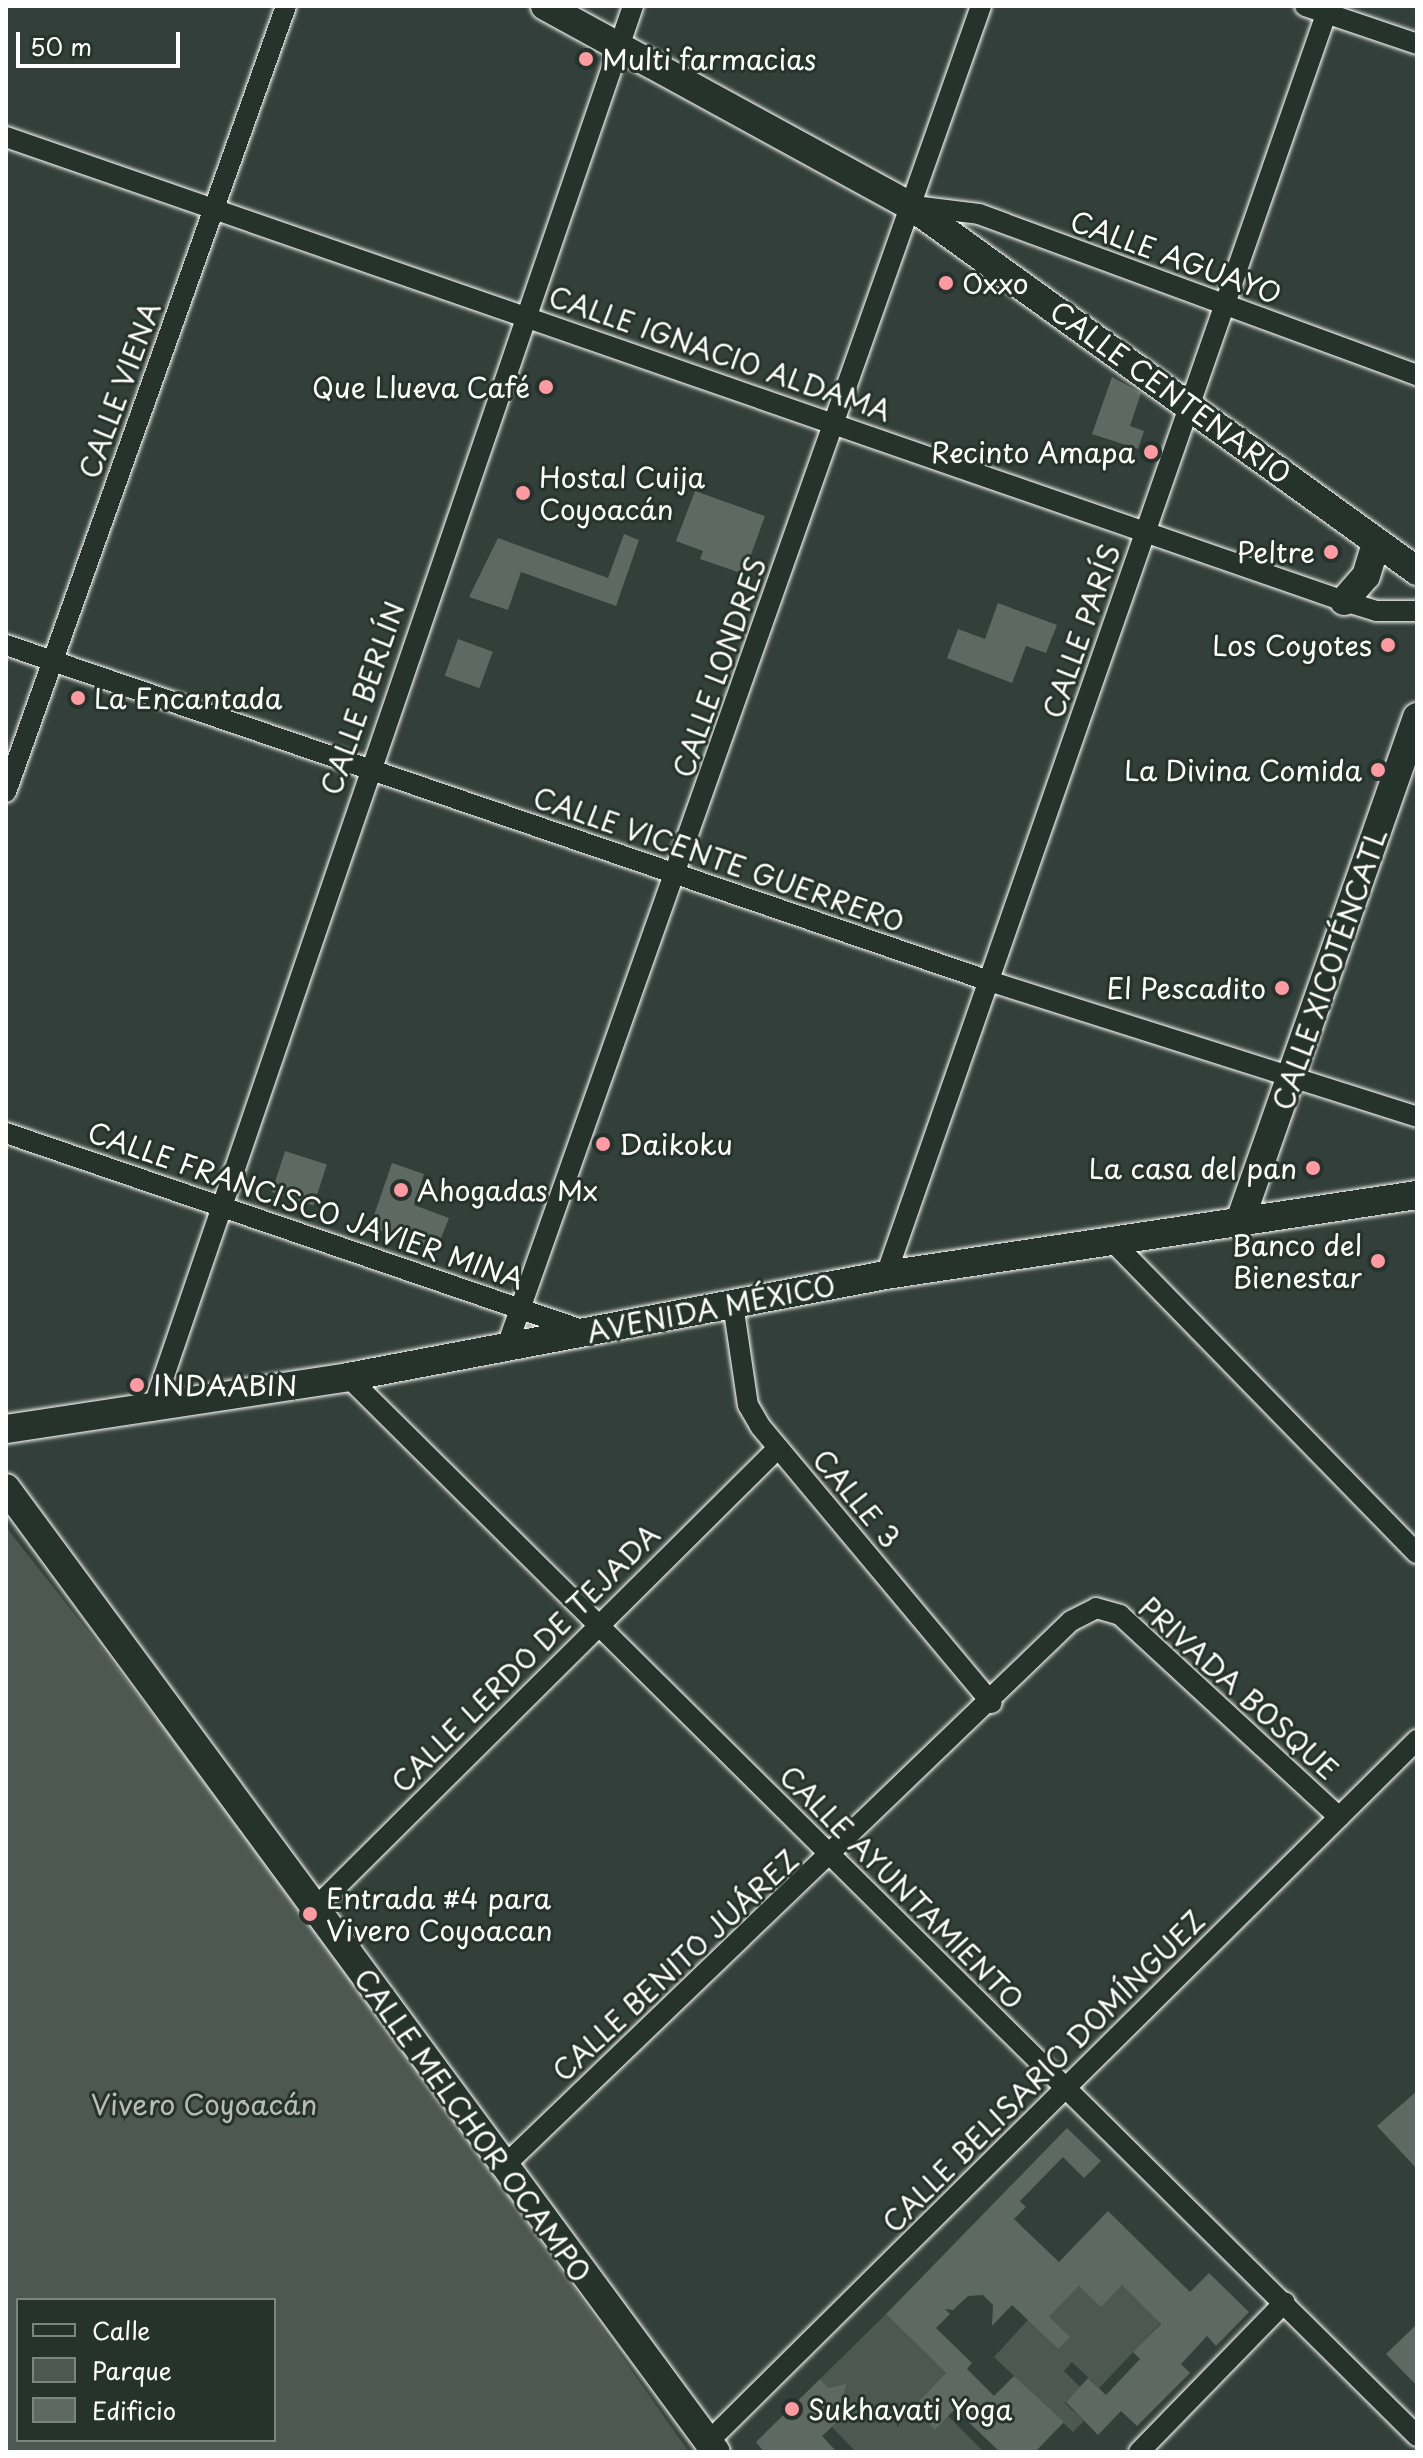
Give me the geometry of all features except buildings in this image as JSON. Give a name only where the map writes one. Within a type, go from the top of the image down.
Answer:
[{"type":"street","name":"CALLE VIENA","points":[[6,792],[286,6]]},
{"type":"street","name":"CALLE CENTENARIO","points":[[545,6],[911,206],[1190,403],[1417,571]]},
{"type":"street","name":"CALLE BERLÍN","points":[[152,1411],[366,772],[633,6]]},
{"type":"street","name":"CALLE LONDRES","points":[[507,1346],[678,872],[981,6]]},
{"type":"street","points":[[1305,6],[1328,10],[1417,44]]},
{"type":"street","name":"CALLE PARÍS","points":[[886,1275],[1328,10]]},
{"type":"street","name":"CALLE IGNACIO ALDAMA","points":[[6,137],[524,317],[834,420],[1145,533],[1344,601],[1376,611],[1417,611]]},
{"type":"street","name":"CALLE AGUAYO","points":[[911,206],[979,214],[1417,375]]},
{"type":"street","points":[[1344,601],[1366,576],[1376,543]]},
{"type":"street","name":"CALLE VICENTE GUERRERO","points":[[6,645],[366,772],[678,872],[989,981],[1417,1117]]},
{"type":"street","name":"CALLE XICOTÉNCATL","points":[[1240,1221],[1417,717]]},
{"type":"street","name":"CALLE FRANCISCO JAVIER MINA","points":[[6,1133],[523,1307],[587,1332]]},
{"type":"street","name":"AVENIDA MÉXICO","points":[[6,1429],[152,1411],[348,1377],[886,1275],[1417,1195]]},
{"type":"street","points":[[1113,1242],[1417,1553]]},
{"type":"street","name":"CALLE 3","points":[[733,1304],[748,1405],[778,1448],[992,1703]]},
{"type":"street","name":"CALLE AYUNTAMIENTO","points":[[348,1377],[1417,2436]]},
{"type":"street","name":"CALLE LERDO DE TEJADA","points":[[314,1909],[598,1623],[778,1448]]},
{"type":"street","name":"CALLE MELCHOR OCAMPO","points":[[6,1488],[712,2447]]},
{"type":"street","name":"CALLE BENITO JUÁREZ","points":[[503,2167],[992,1703],[1071,1621],[1096,1608]]},
{"type":"street","name":"PRIVADA BOSQUE","points":[[1096,1608],[1120,1615],[1339,1817]]},
{"type":"street","name":"CALLE BELISARIO DOMÍNGUEZ","points":[[712,2447],[1066,2088],[1417,1740]]},
{"type":"street","points":[[1139,2452],[1285,2302]]},
{"type":"green space","name":"Vivero Coyoacán","points":[[6,1527],[310,1914],[689,2452],[6,2452]]},
{"type":"green space","points":[[1122,2285],[1161,2323],[1099,2388],[1072,2362],[1064,2371],[1080,2387],[1065,2403],[1084,2421],[1073,2432],[994,2357],[1028,2320],[1058,2349],[1049,2317],[1079,2286]]},
{"type":"green space","points":[[886,2314],[946,2373],[912,2408],[935,2430],[948,2416],[984,2452],[856,2452],[832,2427],[840,2386],[831,2390],[820,2379]]},
{"type":"place","name":"Multi farmacias","points":[[586,59]]},
{"type":"place","name":"Oxxo","points":[[946,283]]},
{"type":"place","name":"Que Llueva Café","points":[[546,387]]},
{"type":"place","name":"Recinto Amapa","points":[[1151,452]]},
{"type":"place","name":"Hostal Cuija Coyoacán","points":[[523,493]]},
{"type":"place","name":"Peltre","points":[[1331,552]]},
{"type":"place","name":"Los Coyotes","points":[[1388,645]]},
{"type":"place","name":"La Encantada","points":[[78,698]]},
{"type":"place","name":"La Divina Comida","points":[[1378,770]]},
{"type":"place","name":"El Pescadito","points":[[1282,988]]},
{"type":"place","name":"Daikoku","points":[[603,1144]]},
{"type":"place","name":"La casa del pan","points":[[1313,1168]]},
{"type":"place","name":"Ahogadas Mx","points":[[401,1190]]},
{"type":"place","name":"Banco del Bienestar","points":[[1378,1261]]},
{"type":"place","name":"INDAABIN","points":[[137,1385]]},
{"type":"place","name":"Entrada #4 para Vivero Coyoacan","points":[[310,1914]]},
{"type":"place","name":"Sukhavati Yoga","points":[[792,2409]]}]
